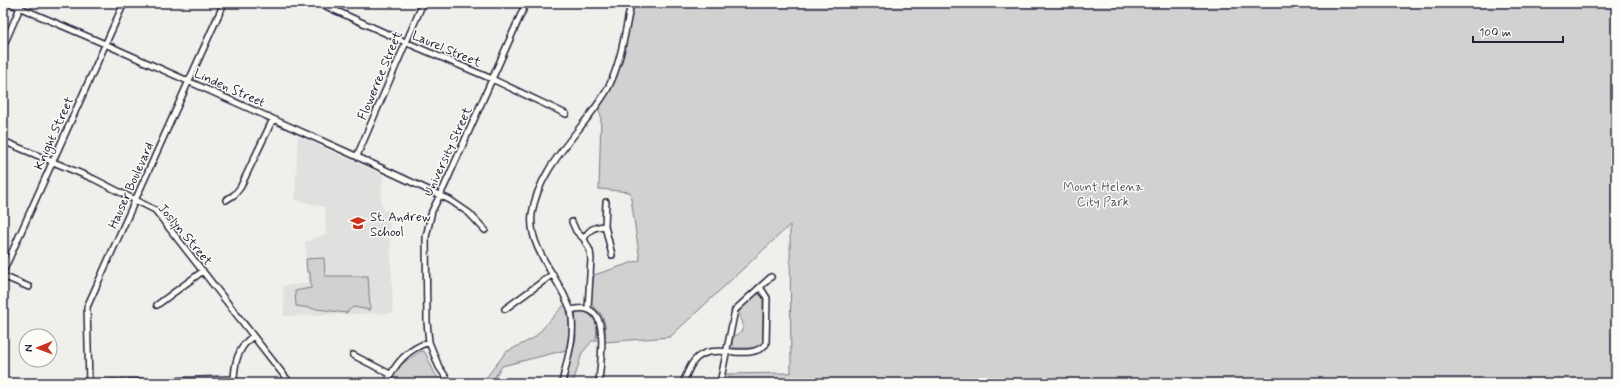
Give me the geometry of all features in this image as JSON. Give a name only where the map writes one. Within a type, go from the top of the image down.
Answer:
[{"type":"street","name":"Linden Street","points":[[9,3],[21,5],[357,156],[440,196],[468,213],[485,230]]},
{"type":"street","name":"Knight Street","points":[[3,272],[124,3]]},
{"type":"street","name":"Hauser Boulevard","points":[[87,383],[87,308],[224,3]]},
{"type":"street","name":"Laurel Street","points":[[321,3],[405,42],[492,79],[566,114]]},
{"type":"street","name":"Flowerree Street","points":[[357,156],[423,3]]},
{"type":"street","name":"University Street","points":[[450,383],[439,367],[429,342],[427,322],[426,237],[432,211],[526,3]]},
{"type":"street","points":[[562,383],[573,329],[571,310],[535,241],[532,218],[535,201],[548,174],[607,90],[615,73],[631,3]]},
{"type":"street","points":[[3,47],[21,5]]},
{"type":"street","points":[[226,200],[234,195],[240,188],[273,119]]},
{"type":"street","name":"Joslyn Street","points":[[3,141],[94,178],[155,210],[290,383]]},
{"type":"street","points":[[606,202],[604,226],[612,255]]},
{"type":"street","points":[[572,222],[576,231],[584,239],[590,251],[591,259],[588,308]]},
{"type":"street","points":[[584,239],[590,229],[598,226],[604,226]]},
{"type":"street","points":[[158,305],[203,271]]},
{"type":"street","points":[[505,309],[553,274]]},
{"type":"street","points":[[3,276],[29,287]]},
{"type":"street","points":[[720,383],[735,310],[770,277]]},
{"type":"street","points":[[683,383],[694,361],[702,354],[716,351],[726,352],[757,350],[766,344],[767,298],[760,287]]},
{"type":"street","points":[[571,310],[581,307],[588,308],[597,315],[601,324],[599,383]]},
{"type":"street","points":[[103,383],[234,381],[237,356],[247,341],[253,336]]},
{"type":"street","points":[[387,383],[390,374],[398,362],[406,354],[420,345],[429,342]]},
{"type":"street","points":[[353,356],[390,374]]},
{"type":"street","points":[[34,383],[77,381],[87,383]]},
{"type":"shaded area","name":"St. Andrew School","points":[[298,136],[383,175],[381,198],[383,211],[389,210],[393,313],[284,316],[283,286],[308,283],[305,242],[326,234],[325,207],[295,200]]},
{"type":"green space","name":"Mount Helena City Park","points":[[633,3],[1616,3],[1616,383],[723,383],[725,374],[791,373],[790,225],[670,337],[604,342],[605,328],[603,317],[590,303],[594,275],[640,260],[630,192],[599,189],[601,115],[598,109],[609,92],[618,71]]},
{"type":"green space","points":[[324,258],[325,276],[368,276],[370,310],[353,307],[346,313],[296,306],[295,291],[311,288],[310,272],[307,272],[306,259]]},
{"type":"green space","points":[[757,294],[762,296],[763,299],[763,342],[758,348],[734,348],[732,339],[740,333],[743,327],[739,310]]},
{"type":"green space","points":[[565,304],[569,327],[566,350],[502,366],[491,383],[482,383],[506,352],[534,338]]},
{"type":"green space","points":[[580,310],[586,312],[594,318],[597,331],[596,341],[592,341],[582,353],[573,383],[565,383],[576,338],[575,314]]},
{"type":"green space","points":[[421,351],[425,352],[441,383],[390,383],[400,365]]},
{"type":"place","name":"St. Andrew School","points":[[358,223]]}]
